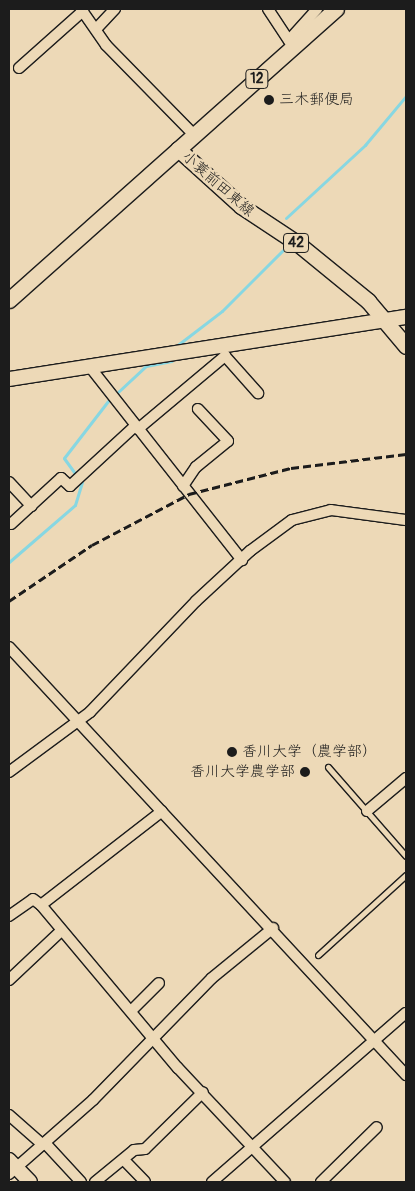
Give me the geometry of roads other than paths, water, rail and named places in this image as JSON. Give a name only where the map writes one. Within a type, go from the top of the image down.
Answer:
[{"type":"main road","name":"12","points":[[178,149],[291,43],[336,9]]},
{"type":"main road","name":"小蓑前田東線","points":[[9,300],[178,149],[241,206],[332,270],[386,320],[406,346]]},
{"type":"street","points":[[98,27],[115,9]]},
{"type":"street","points":[[268,9],[291,43],[318,9]]},
{"type":"street","points":[[19,68],[82,10],[98,27],[106,45],[194,135]]},
{"type":"street","points":[[9,379],[223,351],[406,317]]},
{"type":"street","points":[[223,351],[258,393]]},
{"type":"street","points":[[12,524],[62,478],[70,486],[223,351]]},
{"type":"street","points":[[90,367],[242,560]]},
{"type":"street","points":[[183,486],[196,467],[228,441],[198,409]]},
{"type":"street","points":[[9,482],[31,506]]},
{"type":"street","points":[[9,772],[77,722],[242,560],[272,534],[309,513],[330,510],[406,520]]},
{"type":"street","points":[[9,647],[77,722],[274,928],[373,1042],[406,1075]]},
{"type":"street","points":[[367,811],[406,778]]},
{"type":"street","points":[[41,905],[162,811]]},
{"type":"street","points":[[9,916],[28,901],[41,905],[60,932],[285,1182]]},
{"type":"street","points":[[30,1182],[11,1167],[44,1144],[93,1100],[153,1034],[274,928]]},
{"type":"street","points":[[9,980],[60,932]]},
{"type":"street","points":[[132,1010],[159,983]]},
{"type":"street","points":[[212,1182],[406,1013]]},
{"type":"street","points":[[96,1182],[134,1150],[145,1149],[203,1092]]},
{"type":"street","points":[[9,1115],[44,1144],[81,1182]]},
{"type":"street","points":[[321,1182],[378,1127]]},
{"type":"street","points":[[124,1160],[145,1182]]},
{"type":"lane","points":[[328,767],[406,856]]},
{"type":"lane","points":[[318,954],[406,875]]},
{"type":"waterway","points":[[286,218],[365,145],[406,96]]},
{"type":"waterway","points":[[175,347],[222,311],[283,250]]},
{"type":"waterway","points":[[118,392],[146,366],[172,361]]},
{"type":"waterway","points":[[74,472],[64,458],[108,401]]},
{"type":"waterway","points":[[9,562],[75,505],[82,482]]},
{"type":"railway","points":[[9,601],[92,545],[189,494],[291,468],[406,454]]},
{"type":"place","name":"三木郵便局","points":[[269,100]]},
{"type":"place","name":"香川大学（農学部）","points":[[232,752]]},
{"type":"place","name":"香川大学農学部","points":[[305,772]]}]
